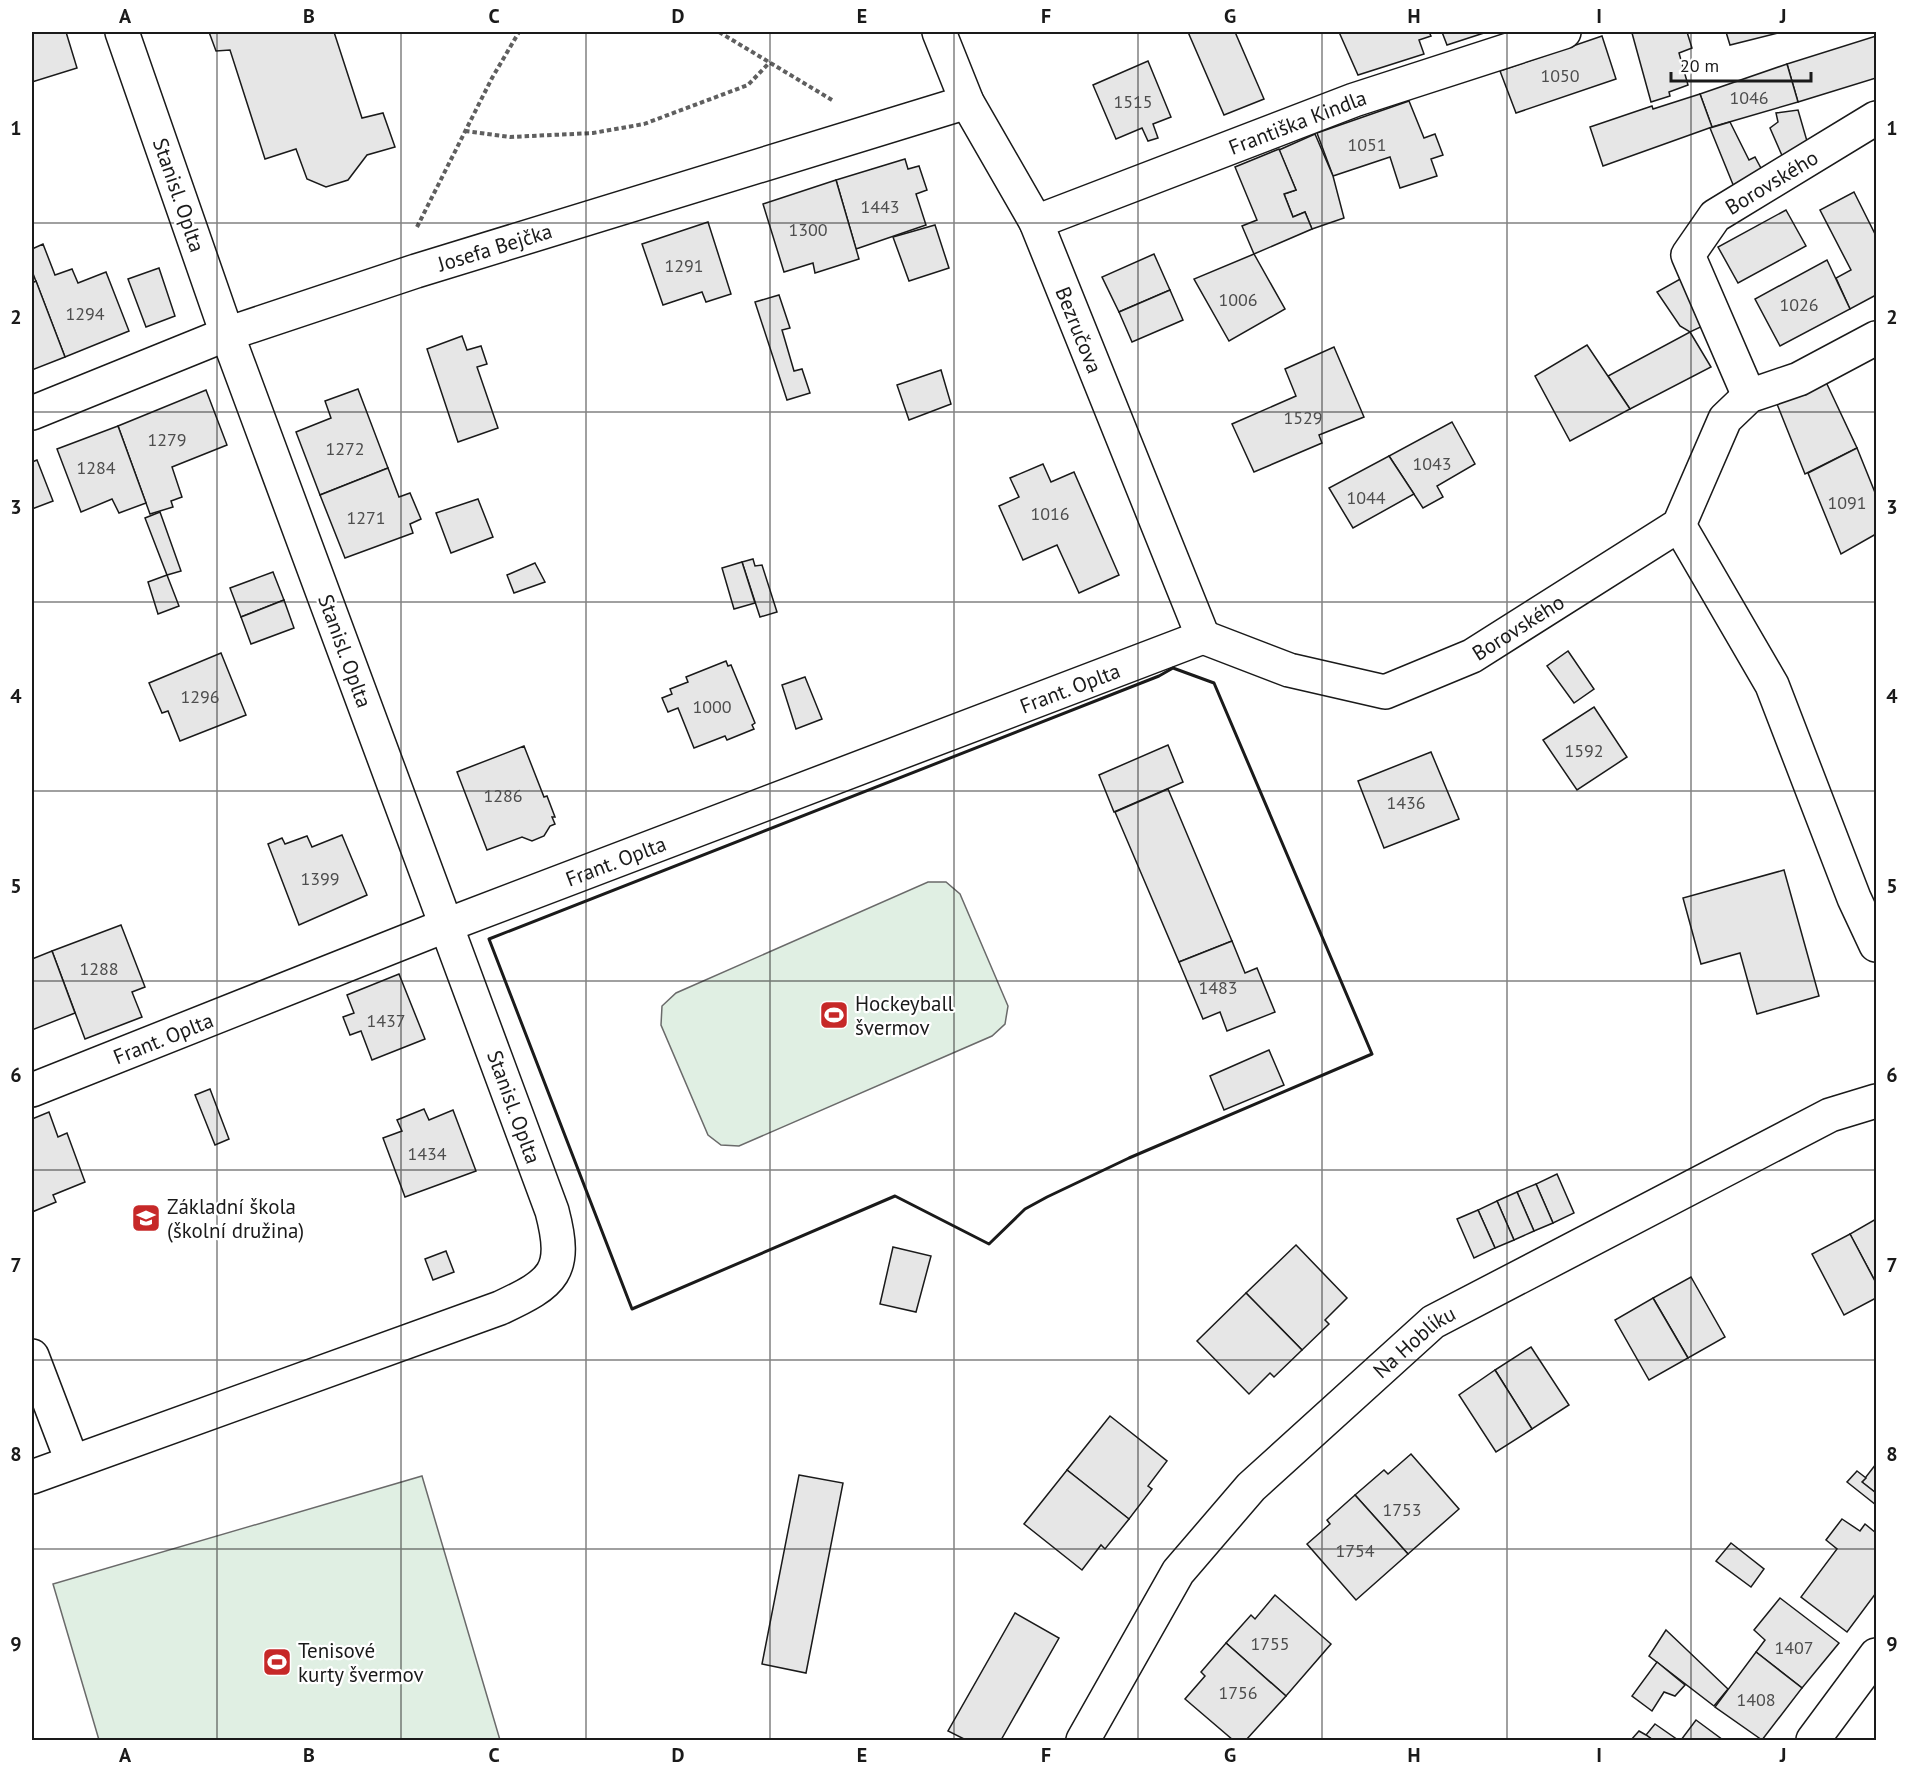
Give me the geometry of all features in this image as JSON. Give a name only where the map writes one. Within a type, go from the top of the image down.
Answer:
[{"type":"street","name":"Stanisl. Oplta","points":[[72,1461],[500,1308],[535,1292],[555,1272],[560,1242],[552,1211],[227,334],[122,32]]},
{"type":"street","name":"Bezručova","points":[[939,32],[967,102],[1036,222],[1203,637]]},
{"type":"street","name":"Františka Kindla","points":[[1036,222],[1354,100],[1564,32]]},
{"type":"street","name":"Josefa Bejčka","points":[[32,413],[227,334],[416,271],[876,128],[967,102]]},
{"type":"street","name":"Borovského","points":[[1749,396],[1688,255],[1715,216],[1876,118]]},
{"type":"street","points":[[1876,338],[1799,379],[1749,396],[1725,419],[1679,525],[1772,685],[1854,898],[1876,945]]},
{"type":"street","name":"Borovského","points":[[1203,637],[1289,670],[1385,692],[1472,656],[1679,525]]},
{"type":"street","name":"Frant. Oplta","points":[[32,1090],[447,926],[1203,637]]},
{"type":"street","name":"Na Hoblíku","points":[[1083,1740],[1178,1572],[1251,1487],[1433,1322],[1830,1114],[1876,1101]]},
{"type":"street","points":[[32,1356],[72,1461],[32,1477]]},
{"type":"street","points":[[1813,1740],[1876,1655]]},
{"type":"path","points":[[416,271],[414,233],[465,131],[519,32]]},
{"type":"path","points":[[719,32],[876,128]]},
{"type":"path","points":[[465,131],[510,137],[593,133],[644,124],[748,86],[770,62]]},
{"type":"green space","name":"Hockeyball švermov","points":[[928,882],[946,882],[960,894],[1008,1006],[1005,1024],[992,1036],[739,1146],[721,1145],[708,1135],[661,1025],[662,1006],[676,993]]},
{"type":"green space","name":"Tenisové kurty švermov","points":[[422,1476],[500,1740],[99,1740],[53,1584]]},
{"type":"building","points":[[32,32],[66,32],[77,68],[32,82]]},
{"type":"building","points":[[209,32],[334,32],[362,118],[383,113],[395,147],[367,155],[348,180],[326,187],[307,179],[296,149],[265,159],[230,50],[216,51]]},
{"type":"building","points":[[1188,32],[1235,32],[1264,99],[1224,115]]},
{"type":"building","points":[[1339,32],[1429,32],[1431,36],[1419,40],[1424,54],[1358,75]]},
{"type":"building","points":[[1442,32],[1487,32],[1447,45]]},
{"type":"building","points":[[1687,32],[1692,48],[1679,53],[1688,85],[1669,92],[1670,96],[1651,102],[1632,33]]},
{"type":"building","points":[[1726,32],[1782,32],[1730,45]]},
{"type":"building","points":[[1602,36],[1616,79],[1516,113],[1500,71]]},
{"type":"building","points":[[1876,36],[1876,78],[1798,102],[1787,64]]},
{"type":"building","points":[[1148,61],[1171,117],[1153,124],[1158,138],[1148,141],[1142,128],[1116,139],[1093,85]]},
{"type":"building","points":[[1787,64],[1798,102],[1712,127],[1700,94]]},
{"type":"building","points":[[1700,94],[1712,127],[1603,166],[1590,127],[1652,106],[1653,109]]},
{"type":"building","points":[[1409,101],[1424,138],[1435,134],[1443,155],[1431,159],[1437,176],[1400,188],[1390,157],[1333,176],[1317,133]]},
{"type":"building","points":[[1798,110],[1809,148],[1784,160],[1770,128],[1778,122],[1776,113]]},
{"type":"building","points":[[1730,122],[1749,160],[1755,157],[1763,172],[1734,187],[1710,128]]},
{"type":"building","points":[[1315,134],[1333,176],[1344,218],[1312,229],[1305,212],[1293,217],[1284,194],[1296,190],[1279,150]]},
{"type":"building","points":[[1279,149],[1296,190],[1284,194],[1293,217],[1305,212],[1312,229],[1254,254],[1242,226],[1257,220],[1235,167]]},
{"type":"building","points":[[905,159],[908,169],[919,166],[927,190],[916,194],[926,225],[856,249],[836,180]]},
{"type":"building","points":[[836,180],[859,259],[815,273],[813,263],[784,272],[763,204]]},
{"type":"building","points":[[1854,192],[1876,236],[1876,295],[1850,309],[1836,278],[1851,270],[1820,210]]},
{"type":"building","points":[[1786,210],[1806,246],[1738,283],[1718,247]]},
{"type":"building","points":[[708,222],[731,294],[706,302],[702,292],[663,305],[642,244]]},
{"type":"building","points":[[935,225],[949,268],[909,281],[893,237]]},
{"type":"building","points":[[43,244],[55,275],[72,269],[78,283],[106,272],[129,331],[65,357],[32,271],[32,249]]},
{"type":"building","points":[[1154,254],[1170,290],[1119,312],[1102,277]]},
{"type":"building","points":[[1254,254],[1285,309],[1229,341],[1194,279]]},
{"type":"building","points":[[1827,260],[1850,309],[1780,346],[1755,299]]},
{"type":"building","points":[[159,268],[175,316],[146,327],[128,279]]},
{"type":"building","points":[[1682,278],[1705,325],[1690,332],[1680,326],[1657,292]]},
{"type":"building","points":[[36,281],[65,357],[32,370],[32,283]]},
{"type":"building","points":[[1170,290],[1183,320],[1132,342],[1119,312]]},
{"type":"building","points":[[779,295],[790,328],[782,330],[794,371],[802,369],[810,393],[787,400],[755,302]]},
{"type":"building","points":[[1690,332],[1711,367],[1630,409],[1608,376]]},
{"type":"building","points":[[462,336],[467,350],[481,346],[487,364],[477,367],[498,428],[458,442],[427,349]]},
{"type":"building","points":[[1587,345],[1630,409],[1570,441],[1535,376]]},
{"type":"building","points":[[1334,347],[1364,417],[1319,435],[1322,443],[1254,472],[1232,424],[1296,396],[1285,369]]},
{"type":"building","points":[[941,370],[951,404],[909,420],[897,385]]},
{"type":"building","points":[[1826,382],[1857,448],[1805,474],[1777,404]]},
{"type":"building","points":[[358,389],[388,468],[320,495],[296,432],[331,418],[325,401]]},
{"type":"building","points":[[206,390],[227,445],[172,467],[182,497],[171,501],[173,507],[150,514],[118,426]]},
{"type":"building","points":[[1452,422],[1475,464],[1437,486],[1443,497],[1423,508],[1389,456]]},
{"type":"building","points":[[118,426],[146,503],[119,513],[112,499],[81,512],[57,449]]},
{"type":"building","points":[[1857,448],[1876,495],[1876,534],[1841,554],[1808,473]]},
{"type":"building","points":[[1389,456],[1414,494],[1353,528],[1329,488]]},
{"type":"building","points":[[37,460],[53,501],[32,509],[32,462]]},
{"type":"building","points":[[1043,464],[1051,482],[1074,472],[1119,575],[1079,593],[1057,545],[1023,560],[999,506],[1019,497],[1010,478]]},
{"type":"building","points":[[388,468],[399,497],[410,493],[421,519],[410,524],[413,533],[345,558],[320,495]]},
{"type":"building","points":[[478,499],[493,537],[451,553],[436,513]]},
{"type":"building","points":[[160,512],[181,571],[167,575],[145,518]]},
{"type":"building","points":[[753,559],[755,566],[762,565],[777,612],[760,617],[742,562]]},
{"type":"building","points":[[742,562],[755,603],[734,609],[722,568]]},
{"type":"building","points":[[535,563],[545,582],[514,593],[507,575]]},
{"type":"building","points":[[273,572],[284,600],[241,617],[230,588]]},
{"type":"building","points":[[167,575],[179,606],[158,614],[148,582]]},
{"type":"building","points":[[284,600],[294,628],[251,644],[241,617]]},
{"type":"building","points":[[1568,651],[1594,689],[1574,703],[1547,666]]},
{"type":"building","points":[[221,653],[246,715],[180,741],[168,711],[162,713],[149,683]]},
{"type":"building","points":[[726,661],[728,666],[731,665],[755,723],[752,725],[754,729],[727,740],[725,736],[694,748],[678,708],[668,712],[662,698],[672,694],[670,689],[688,682],[686,677]]},
{"type":"building","points":[[805,677],[822,719],[796,729],[782,685]]},
{"type":"building","points":[[1594,707],[1627,757],[1577,790],[1543,740]]},
{"type":"building","points":[[1168,745],[1183,782],[1114,812],[1099,775]]},
{"type":"building","points":[[524,746],[544,797],[547,796],[555,817],[552,817],[555,824],[550,826],[544,836],[532,841],[522,837],[487,850],[457,772]]},
{"type":"building","points":[[1431,752],[1459,819],[1384,848],[1358,781]]},
{"type":"building","points":[[1168,789],[1232,941],[1179,962],[1115,812]]},
{"type":"building","points":[[342,835],[367,895],[299,925],[268,844],[282,838],[285,844],[307,836],[312,847]]},
{"type":"building","points":[[1784,870],[1819,996],[1757,1014],[1740,953],[1701,964],[1683,898]]},
{"type":"building","points":[[121,925],[145,987],[132,992],[142,1017],[85,1039],[52,951]]},
{"type":"building","points":[[1232,941],[1245,973],[1257,968],[1275,1012],[1227,1031],[1220,1012],[1203,1019],[1179,962]]},
{"type":"building","points":[[52,951],[75,1013],[32,1030],[32,959]]},
{"type":"building","points":[[399,974],[425,1039],[372,1060],[361,1031],[350,1035],[343,1017],[354,1013],[347,995]]},
{"type":"building","points":[[1269,1050],[1284,1085],[1224,1110],[1210,1076]]},
{"type":"building","points":[[210,1089],[229,1139],[215,1145],[195,1095]]},
{"type":"building","points":[[424,1109],[429,1120],[453,1110],[476,1171],[405,1197],[383,1138],[402,1131],[397,1120]]},
{"type":"building","points":[[49,1112],[58,1137],[67,1133],[85,1182],[53,1195],[56,1202],[32,1212],[32,1119]]},
{"type":"building","points":[[1557,1174],[1574,1213],[1553,1223],[1536,1184]]},
{"type":"building","points":[[1536,1184],[1553,1223],[1534,1231],[1517,1192]]},
{"type":"building","points":[[1517,1192],[1534,1231],[1514,1240],[1497,1201]]},
{"type":"building","points":[[1497,1201],[1514,1240],[1495,1248],[1478,1210]]},
{"type":"building","points":[[1478,1210],[1495,1248],[1474,1258],[1457,1219]]},
{"type":"building","points":[[1876,1219],[1876,1283],[1850,1234]]},
{"type":"building","points":[[1850,1234],[1876,1283],[1876,1298],[1844,1315],[1812,1254]]},
{"type":"building","points":[[1296,1245],[1347,1298],[1325,1320],[1329,1324],[1302,1350],[1246,1293]]},
{"type":"building","points":[[893,1247],[931,1256],[916,1312],[880,1304]]},
{"type":"building","points":[[446,1251],[454,1272],[433,1280],[425,1259]]},
{"type":"building","points":[[1691,1277],[1725,1337],[1688,1358],[1653,1298]]},
{"type":"building","points":[[1246,1293],[1302,1350],[1274,1377],[1270,1373],[1249,1394],[1197,1341]]},
{"type":"building","points":[[1653,1298],[1688,1358],[1649,1380],[1615,1320]]},
{"type":"building","points":[[1531,1347],[1569,1405],[1532,1429],[1495,1370]]},
{"type":"building","points":[[1495,1370],[1532,1429],[1496,1452],[1459,1395]]},
{"type":"building","points":[[1110,1416],[1167,1461],[1148,1486],[1152,1489],[1129,1519],[1067,1470]]},
{"type":"building","points":[[1411,1454],[1459,1509],[1408,1554],[1355,1495],[1384,1470],[1388,1474]]},
{"type":"building","points":[[1876,1464],[1876,1493],[1862,1482]]},
{"type":"building","points":[[1067,1470],[1129,1519],[1105,1549],[1101,1545],[1082,1570],[1024,1524]]},
{"type":"building","points":[[1857,1471],[1866,1478],[1862,1482],[1876,1493],[1876,1505],[1847,1482]]},
{"type":"building","points":[[799,1475],[843,1483],[806,1673],[762,1664]]},
{"type":"building","points":[[1355,1495],[1408,1554],[1356,1600],[1307,1544],[1330,1524],[1327,1520]]},
{"type":"building","points":[[1842,1519],[1860,1531],[1865,1524],[1876,1533],[1876,1593],[1847,1632],[1801,1597],[1837,1549],[1826,1540]]},
{"type":"building","points":[[1731,1543],[1764,1569],[1751,1587],[1716,1561]]},
{"type":"building","points":[[1275,1595],[1331,1644],[1286,1696],[1226,1643],[1251,1615],[1255,1619]]},
{"type":"building","points":[[1780,1598],[1839,1643],[1802,1688],[1756,1652],[1765,1640],[1754,1630]]},
{"type":"building","points":[[1015,1613],[1059,1638],[1001,1740],[966,1740],[948,1731]]},
{"type":"building","points":[[1666,1630],[1728,1689],[1714,1706],[1649,1656]]},
{"type":"building","points":[[1226,1643],[1286,1696],[1246,1740],[1233,1740],[1185,1699],[1205,1676],[1201,1672]]},
{"type":"building","points":[[1756,1652],[1802,1688],[1762,1740],[1715,1707]]},
{"type":"building","points":[[1657,1662],[1685,1685],[1675,1696],[1664,1692],[1652,1711],[1632,1696]]},
{"type":"building","points":[[1696,1720],[1723,1740],[1681,1740]]},
{"type":"building","points":[[1655,1724],[1678,1740],[1653,1740],[1646,1735]]},
{"type":"building","points":[[1639,1731],[1646,1735],[1653,1740],[1631,1740]]},
{"type":"wall","points":[[1173,668],[1214,683],[1372,1054],[1129,1158],[1047,1197],[1025,1209],[989,1244],[895,1196],[632,1309],[489,939],[1159,676],[1173,668]]},
{"type":"place","name":"Hockeyball švermov","points":[[834,1015]]},
{"type":"place","name":"Základní škola (školní družina)","points":[[146,1218]]},
{"type":"place","name":"Tenisové kurty švermov","points":[[277,1662]]}]
